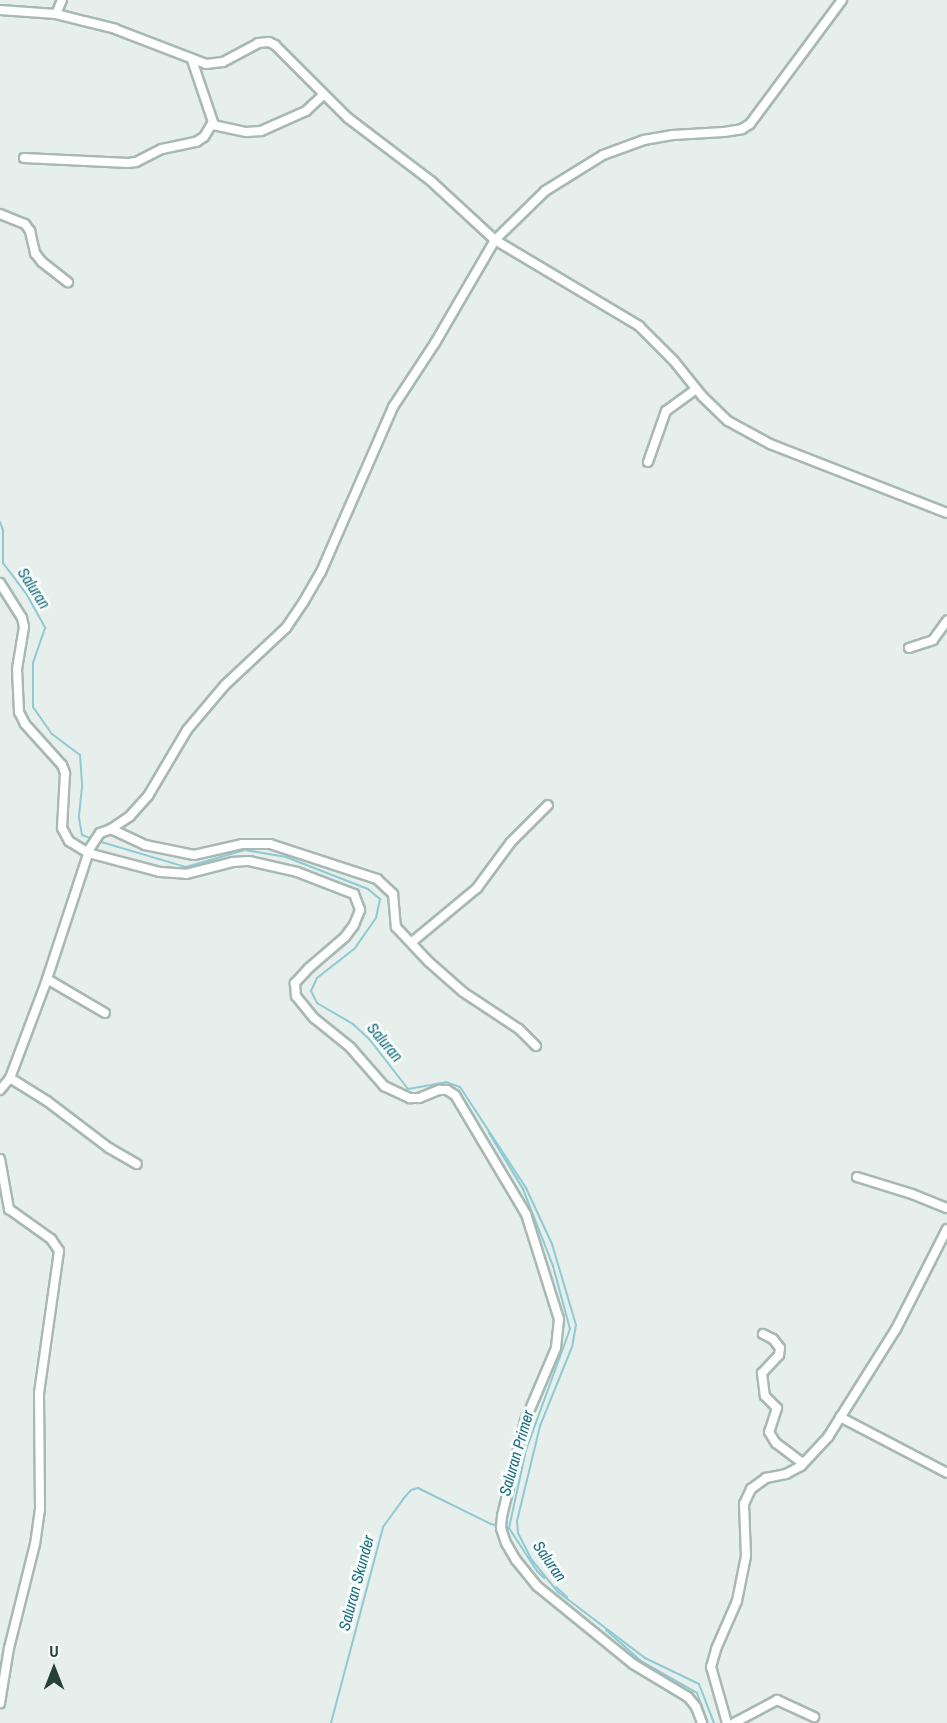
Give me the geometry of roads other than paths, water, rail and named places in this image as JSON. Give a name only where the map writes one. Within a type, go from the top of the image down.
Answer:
[{"type":"street","points":[[56,14],[62,0]]},
{"type":"street","points":[[0,1090],[10,1078],[47,979],[89,851],[100,833],[111,830],[130,816],[148,796],[187,730],[225,685],[286,628],[303,603],[321,572],[393,406],[435,343],[495,240],[545,191],[603,155],[644,140],[673,135],[723,132],[742,129],[750,124],[842,0]]},
{"type":"street","points":[[0,10],[56,14],[116,29],[192,60],[217,64],[258,43],[269,42],[348,118],[431,181],[495,240],[639,326],[659,344],[696,389],[728,421],[770,444],[947,513]]},
{"type":"street","points":[[192,60],[213,125]]},
{"type":"street","points":[[213,125],[246,132],[261,131],[306,111],[323,95]]},
{"type":"street","points":[[24,158],[136,162],[162,149],[196,142],[204,137],[213,125]]},
{"type":"street","points":[[0,214],[25,224],[30,231],[35,253],[42,262],[68,282]]},
{"type":"street","points":[[648,462],[666,411],[696,389]]},
{"type":"street","points":[[0,583],[22,618],[24,627],[17,669],[19,712],[25,724],[62,765],[65,773],[62,828],[69,842],[89,851],[160,872],[186,874],[233,862],[249,861],[297,872],[354,894],[360,910],[354,925],[345,937],[309,968],[295,984],[296,996],[314,1018],[350,1047],[384,1086],[410,1098],[419,1098],[439,1090],[447,1090],[455,1095],[526,1214],[559,1319],[556,1348],[525,1421],[501,1516],[501,1528],[506,1543],[516,1560],[537,1586],[633,1664],[688,1697],[696,1707],[702,1723]]},
{"type":"street","points":[[909,648],[933,640],[947,621]]},
{"type":"street","points":[[411,942],[477,888],[511,842],[548,805]]},
{"type":"street","points":[[111,830],[144,845],[194,855],[242,844],[270,844],[377,879],[393,894],[396,927],[463,992],[519,1029],[536,1046]]},
{"type":"street","points":[[47,979],[105,1013]]},
{"type":"street","points":[[10,1078],[47,1101],[109,1149],[137,1164]]},
{"type":"street","points":[[0,1159],[9,1209],[51,1239],[59,1251],[39,1393],[40,1509],[35,1544],[9,1648],[0,1703]]},
{"type":"street","points":[[856,1177],[912,1194],[947,1208]]},
{"type":"street","points":[[814,1717],[777,1700],[733,1723],[727,1723],[711,1667],[716,1649],[737,1601],[746,1556],[744,1504],[751,1489],[766,1478],[786,1474],[803,1463],[828,1437],[896,1329],[947,1229]]},
{"type":"street","points":[[763,1334],[773,1339],[780,1348],[779,1355],[762,1373],[765,1396],[777,1408],[769,1432],[776,1443],[803,1463]]},
{"type":"street","points":[[840,1417],[947,1473]]},
{"type":"waterway","name":"Saluran","points":[[0,522],[3,530],[3,563],[27,595],[45,628],[33,663],[33,707],[52,734],[80,755],[82,787],[79,818],[82,835],[93,839]]},
{"type":"waterway","name":"Saluran","points":[[98,841],[186,867],[245,850],[286,857],[368,889],[380,899],[376,918],[354,949],[317,978],[311,991],[317,1003],[353,1024],[370,1040],[408,1089],[446,1082],[460,1087],[526,1188],[552,1244],[576,1325],[572,1347],[540,1426],[517,1521],[518,1533],[531,1559],[558,1592],[645,1658],[699,1684],[714,1723]]},
{"type":"waterway","name":"Saluran Primer","points":[[489,1133],[523,1189],[553,1266],[570,1329],[526,1450],[509,1528],[544,1578]]},
{"type":"waterway","name":"Saluran Skunder","points":[[331,1723],[383,1527],[411,1490],[418,1488],[491,1524],[509,1528]]},
{"type":"waterway","name":"Saluran","points":[[556,1587],[567,1597]]},
{"type":"waterway","name":"Saluran Primer","points":[[606,1630],[641,1661],[697,1693],[708,1723]]}]
